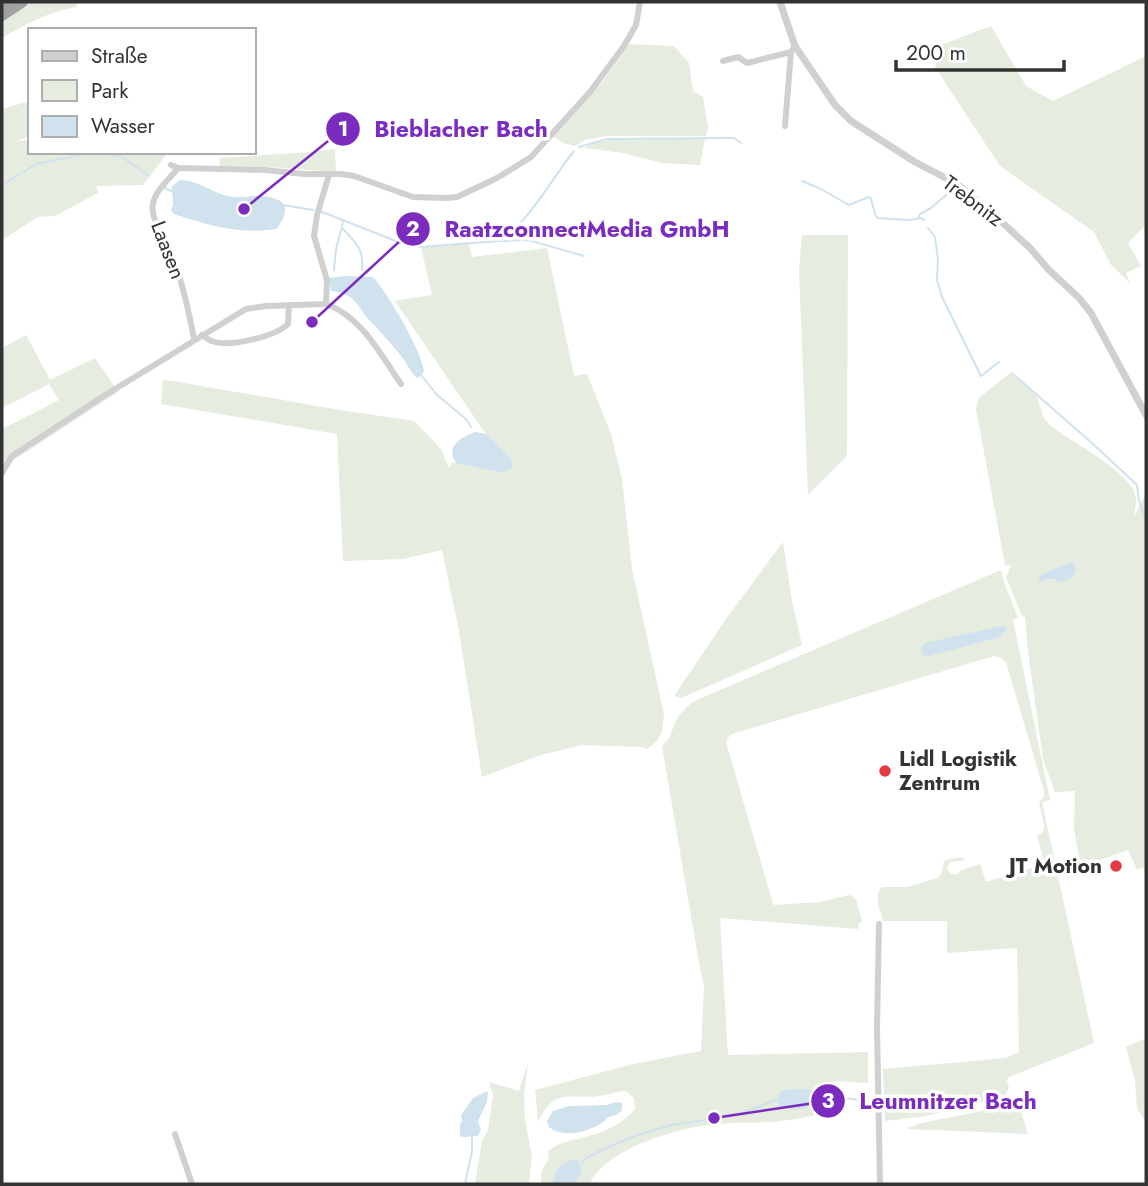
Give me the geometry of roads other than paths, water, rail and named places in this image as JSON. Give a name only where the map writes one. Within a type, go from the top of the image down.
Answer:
[{"type":"highway","points":[[2,6],[8,2]]},
{"type":"highway","points":[[2,16],[23,2]]},
{"type":"street","name":"Laasen","points":[[194,339],[179,276],[152,208],[174,166],[354,176],[414,197],[457,197],[497,178],[531,157],[590,92],[624,46],[636,25],[640,2]]},
{"type":"street","name":"Trebnitz","points":[[780,2],[793,49],[835,105],[851,121],[915,162],[957,184],[1030,248],[1079,298],[1091,313],[1146,415]]},
{"type":"street","points":[[723,61],[738,57],[747,63],[793,49],[785,126]]},
{"type":"street","points":[[326,304],[327,280],[314,236],[317,215],[329,175]]},
{"type":"street","points":[[2,473],[12,456],[194,339],[246,309],[326,304],[337,308],[370,338],[401,384]]},
{"type":"street","points":[[202,335],[212,341],[225,343],[282,330],[288,324],[289,305]]},
{"type":"street","points":[[879,924],[877,1038],[880,1184]]},
{"type":"street","points":[[175,1134],[192,1184]]},
{"type":"water","points":[[180,180],[193,182],[232,197],[271,197],[282,203],[285,213],[276,229],[263,231],[225,228],[186,218],[174,214],[171,210],[172,186]]},
{"type":"water","points":[[373,277],[395,308],[417,350],[424,371],[421,376],[415,376],[356,302],[340,292],[331,291],[329,278]]},
{"type":"water","points":[[475,432],[487,434],[512,460],[512,468],[503,473],[456,463],[453,447],[459,440]]},
{"type":"water","points":[[1072,562],[1075,565],[1074,573],[1068,580],[1057,582],[1055,579],[1047,579],[1039,583],[1040,576]]},
{"type":"water","points":[[1002,626],[1007,629],[1000,637],[929,656],[923,655],[921,647],[925,643]]},
{"type":"water","points":[[814,1090],[824,1094],[823,1099],[802,1108],[780,1108],[777,1100],[781,1091]]},
{"type":"water","points":[[488,1092],[487,1102],[478,1121],[481,1130],[478,1136],[460,1136],[461,1115],[473,1098]]},
{"type":"water","points":[[622,1103],[620,1112],[583,1131],[562,1133],[549,1127],[547,1121],[553,1111],[569,1106],[607,1105]]},
{"type":"water","points":[[575,1159],[581,1168],[576,1181],[573,1184],[555,1184],[553,1181],[558,1170],[566,1162]]},
{"type":"waterway","points":[[579,147],[607,139],[734,138],[741,143]]},
{"type":"waterway","points":[[322,212],[401,243],[421,247],[499,241],[520,224],[574,151]]},
{"type":"waterway","points":[[2,185],[36,164],[86,154]]},
{"type":"waterway","points":[[101,154],[121,156],[149,176]]},
{"type":"waterway","points":[[802,181],[849,205],[869,197],[877,218],[924,220]]},
{"type":"waterway","points":[[165,188],[173,192]]},
{"type":"waterway","points":[[918,218],[952,190]]},
{"type":"waterway","points":[[283,205],[313,210]]},
{"type":"waterway","points":[[343,220],[342,228],[360,251],[362,270]]},
{"type":"waterway","points":[[928,228],[935,237],[937,280],[942,297],[981,376],[999,362]]},
{"type":"waterway","points":[[334,270],[341,230]]},
{"type":"waterway","points":[[500,241],[528,240],[584,256]]},
{"type":"waterway","points":[[1012,373],[1137,485],[1146,520]]},
{"type":"waterway","points":[[421,375],[437,395],[466,419],[471,427]]},
{"type":"waterway","points":[[824,1096],[871,1101]]},
{"type":"waterway","points":[[581,1164],[604,1149],[637,1135],[672,1125],[726,1117],[776,1100]]},
{"type":"waterway","points":[[888,1101],[912,1100]]},
{"type":"waterway","points":[[465,1184],[472,1137]]},
{"type":"place","name":"Bieblacher Bach","points":[[244,209]]},
{"type":"place","name":"RaatzconnectMedia GmbH","points":[[312,322]]},
{"type":"place","name":"Lidl Logistik Zentrum","points":[[885,771]]},
{"type":"place","name":"JT Motion","points":[[1116,866]]},
{"type":"place","name":"Leumnitzer Bach","points":[[714,1118]]}]
